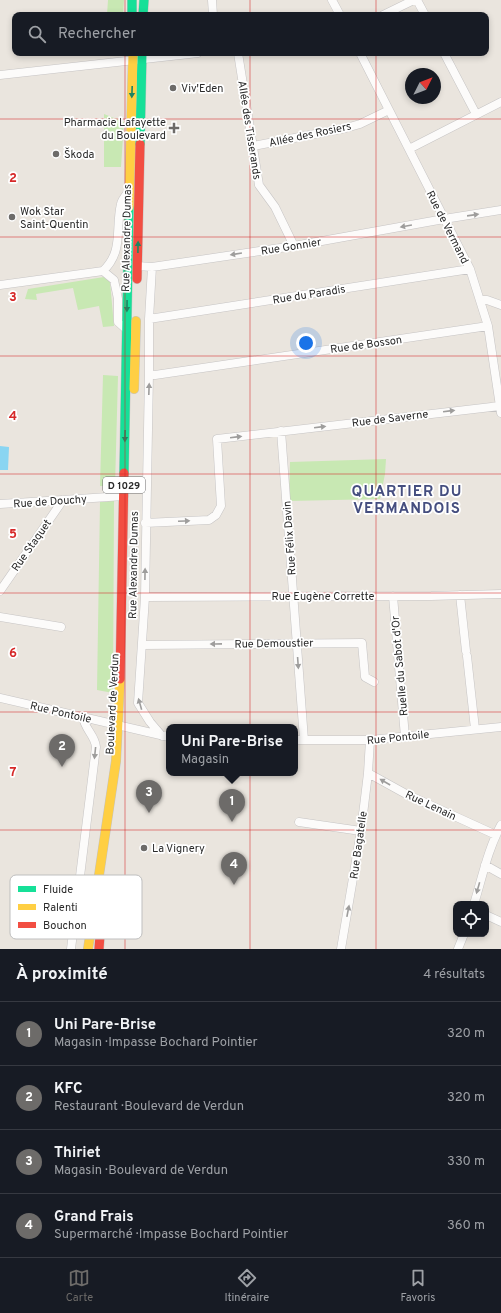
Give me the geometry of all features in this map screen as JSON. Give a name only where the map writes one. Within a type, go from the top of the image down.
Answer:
[{"type":"main road","points":[[132,0],[132,12]]},
{"type":"main road","points":[[143,12],[144,0]]},
{"type":"main road","name":"D 1029","points":[[128,496],[127,330],[130,188],[138,56]]},
{"type":"main road","name":"Rue Alexandre Dumas","points":[[128,496],[137,266],[138,56]]},
{"type":"main road","name":"Boulevard de Verdun","points":[[106,875],[122,726],[128,496]]},
{"type":"main road","points":[[99,875],[114,768],[122,726]]},
{"type":"main road","points":[[88,949],[90,939]]},
{"type":"main road","name":"Boulevard de Verdun","points":[[99,949],[100,939]]},
{"type":"street","points":[[212,0],[213,12]]},
{"type":"street","points":[[332,0],[338,12]]},
{"type":"street","points":[[390,12],[416,0],[423,12]]},
{"type":"street","points":[[0,75],[138,56]]},
{"type":"street","name":"Allée des Tisserands","points":[[238,56],[259,185],[275,207],[294,246]]},
{"type":"street","name":"Rue de Vermand","points":[[362,56],[470,269],[488,326],[500,409]]},
{"type":"street","points":[[446,56],[476,114]]},
{"type":"street","points":[[409,149],[501,102]]},
{"type":"street","name":"Allée des Rosiers","points":[[252,146],[346,128],[360,124],[389,110]]},
{"type":"street","points":[[0,284],[102,271],[113,259],[117,248],[122,202],[130,188]]},
{"type":"street","name":"Rue Gonnier","points":[[137,266],[152,267],[294,246],[501,210]]},
{"type":"street","name":"Rue Alexandre Dumas","points":[[152,267],[149,319],[145,597],[138,703],[150,722],[165,736]]},
{"type":"street","name":"Rue du Paradis","points":[[149,319],[470,269]]},
{"type":"street","points":[[102,271],[114,280],[118,299],[118,322],[127,330]]},
{"type":"street","points":[[480,300],[487,300],[501,305]]},
{"type":"street","name":"Rue de Bosson","points":[[149,374],[488,326]]},
{"type":"street","name":"Rue de Saverne","points":[[145,523],[209,520],[216,515],[221,506],[217,439],[281,431],[500,409]]},
{"type":"street","name":"Rue Félix Davin","points":[[281,431],[304,740]]},
{"type":"street","name":"Rue de Douchy","points":[[0,504],[128,496]]},
{"type":"street","name":"Rue Staquet","points":[[0,591],[63,500]]},
{"type":"street","name":"Rue Eugène Corrette","points":[[145,597],[501,594]]},
{"type":"street","points":[[460,595],[475,729]]},
{"type":"street","name":"Ruelle du Sabot d'Or","points":[[392,596],[406,737]]},
{"type":"street","points":[[0,617],[61,627]]},
{"type":"street","name":"Rue Demoustier","points":[[142,645],[362,643],[365,678],[374,682]]},
{"type":"street","name":"Rue Pontoile","points":[[0,698],[165,736]]},
{"type":"street","name":"Boulevard de Verdun","points":[[80,875],[96,747],[95,741],[84,726],[83,717]]},
{"type":"street","name":"Rue Pontoile","points":[[298,740],[370,740],[501,727]]},
{"type":"street","name":"Rue Bagatelle","points":[[341,949],[361,831],[368,773],[370,740]]},
{"type":"street","name":"Rue Lenain","points":[[368,773],[406,794],[496,835]]},
{"type":"street","points":[[299,822],[361,831]]},
{"type":"street","points":[[475,901],[496,835],[501,826]]},
{"type":"street","points":[[486,865],[501,874]]},
{"type":"street","points":[[489,916],[501,922]]},
{"type":"street","points":[[458,949],[463,937]]},
{"type":"street","name":"Boulevard de Verdun","points":[[71,949],[72,939]]},
{"type":"green space","points":[[108,0],[124,0],[123,12],[107,12]]},
{"type":"green space","points":[[104,114],[124,122],[121,167],[104,167]]},
{"type":"green space","points":[[104,277],[110,282],[114,326],[103,327],[99,306],[78,310],[73,288],[36,294],[37,300],[25,299],[28,289]]},
{"type":"green space","points":[[103,375],[118,376],[115,486],[100,486]]},
{"type":"green space","points":[[386,459],[385,474],[380,499],[289,501],[290,462]]},
{"type":"green space","points":[[114,501],[113,693],[97,690],[100,502]]},
{"type":"water","points":[[0,446],[9,447],[8,470],[0,470]]},
{"type":"traffic: fast","points":[[132,0],[132,12]]},
{"type":"traffic: fast","points":[[143,12],[144,0]]},
{"type":"traffic: fast","points":[[140,144],[142,56]]},
{"type":"traffic: fast","points":[[124,473],[129,207]]},
{"type":"traffic: slow","points":[[129,207],[133,56]]},
{"type":"traffic: slow","points":[[134,389],[136,321]]},
{"type":"traffic: slow","points":[[99,875],[116,761],[120,679]]},
{"type":"traffic: slow","points":[[88,949],[89,939]]},
{"type":"traffic: jam","points":[[137,279],[140,144]]},
{"type":"traffic: jam","points":[[120,679],[124,473]]},
{"type":"traffic: jam","points":[[99,949],[100,939]]},
{"type":"place","name":"Viv'Eden","points":[[173,88]]},
{"type":"place","name":"Pharmacie Lafayette du Boulevard","points":[[174,128]]},
{"type":"place","name":"Škoda","points":[[56,154]]},
{"type":"place","name":"Wok Star Saint-Quentin","points":[[12,217]]},
{"type":"place","name":"KFC","points":[[62,767]]},
{"type":"place","name":"Thiriet","points":[[149,813]]},
{"type":"place","name":"Uni Pare-Brise","points":[[232,822]]},
{"type":"place","name":"La Vignery","points":[[144,848]]},
{"type":"place","name":"Grand Frais","points":[[234,885]]},
{"type":"district","name":"QUARTIER DU VERMANDOIS","points":[[407,500]]}]
